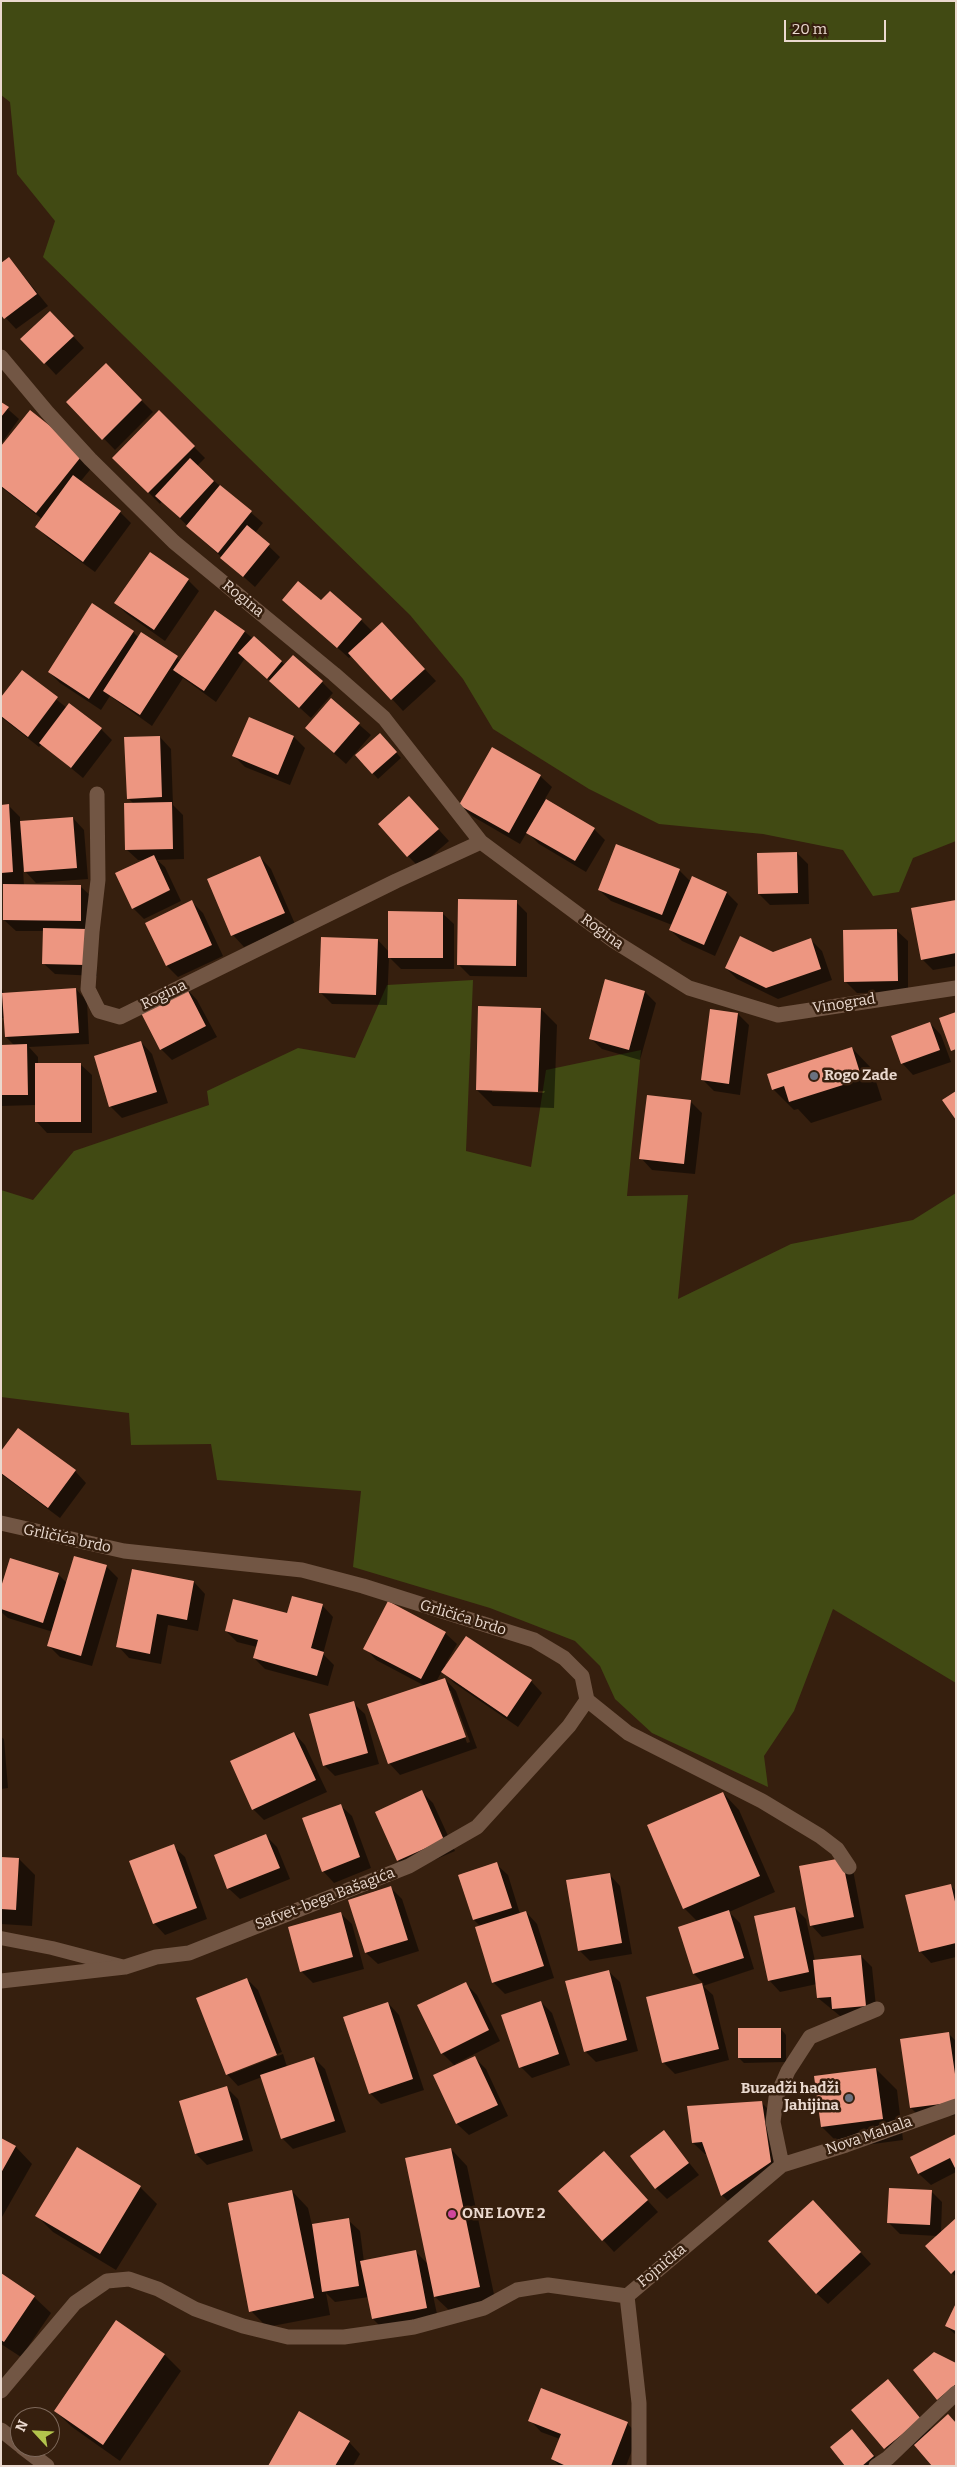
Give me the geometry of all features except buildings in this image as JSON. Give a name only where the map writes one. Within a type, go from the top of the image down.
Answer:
[{"type":"street","name":"Rogina","points":[[1,357],[90,459],[174,542],[334,674],[384,718],[481,842],[614,941],[689,988],[735,1002]]},
{"type":"street","name":"Rogina","points":[[97,794],[98,880],[88,989],[99,1011],[120,1017],[396,881],[481,842]]},
{"type":"street","name":"Vinograd","points":[[735,1002],[778,1015],[956,988]]},
{"type":"street","name":"Grličića brdo","points":[[1,1523],[124,1551],[302,1570],[363,1586],[534,1640],[564,1658],[582,1676],[587,1700]]},
{"type":"street","points":[[587,1700],[628,1733],[762,1801],[820,1836],[837,1849],[849,1867]]},
{"type":"street","name":"Safvet-bega Bašagića","points":[[1,1981],[125,1967],[156,1957],[189,1953],[409,1866],[455,1842],[477,1827],[569,1726],[587,1700]]},
{"type":"street","points":[[782,2165],[773,2122],[776,2098],[788,2071],[810,2037],[876,2009]]},
{"type":"street","name":"Nova Mahala","points":[[782,2165],[846,2145],[956,2106]]},
{"type":"street","name":"Fojnička","points":[[640,2466],[639,2403],[627,2296],[782,2165]]},
{"type":"street","points":[[1,2391],[75,2302],[107,2281],[129,2278],[158,2289],[211,2315],[243,2326],[288,2337],[344,2337],[414,2327],[484,2308],[517,2290],[548,2285],[627,2296]]},
{"type":"street","points":[[876,2466],[888,2458],[956,2393]]},
{"type":"street","points":[[35,2457],[47,2466]]},
{"type":"lane","points":[[1,1938],[52,1948],[125,1967]]},
{"type":"green space","points":[[1,1],[956,1],[956,841],[913,858],[899,892],[873,896],[843,850],[763,834],[659,824],[589,789],[493,729],[463,679],[410,615],[43,257],[55,221],[17,174],[10,102],[1,95]]},
{"type":"green space","points":[[473,980],[466,1151],[531,1167],[546,1070],[641,1050],[627,1196],[688,1195],[678,1299],[791,1244],[913,1220],[956,1193],[956,1683],[833,1609],[794,1711],[764,1756],[768,1787],[652,1733],[615,1699],[600,1666],[575,1641],[490,1608],[353,1567],[361,1491],[217,1480],[211,1444],[131,1445],[129,1413],[1,1397],[1,1190],[33,1200],[74,1151],[209,1105],[207,1091],[298,1048],[355,1058],[387,985]]},
{"type":"place","name":"Rogo Zade","points":[[814,1076]]},
{"type":"place","name":"Buzadži hadži Jahijina","points":[[849,2098]]},
{"type":"place","name":"ONE LOVE 2","points":[[452,2214]]}]
